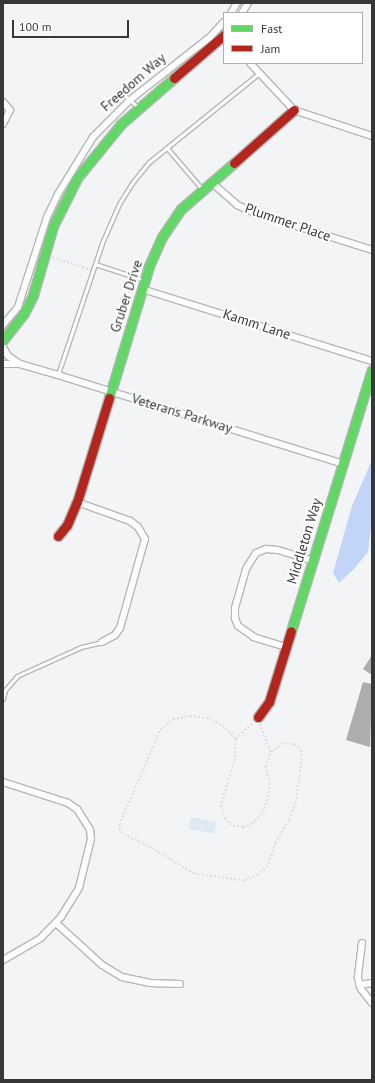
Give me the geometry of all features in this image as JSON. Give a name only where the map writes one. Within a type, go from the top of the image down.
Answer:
[{"type":"street","points":[[232,12],[237,3]]},
{"type":"street","points":[[243,12],[248,3]]},
{"type":"street","name":"Freedom Way","points":[[3,340],[24,313],[33,295],[47,217],[70,172],[93,137],[130,100],[222,32]]},
{"type":"street","name":"Freedom Way","points":[[3,325],[18,307],[40,254],[77,178],[115,130],[138,107],[222,32]]},
{"type":"street","points":[[251,64],[294,110],[372,136]]},
{"type":"street","points":[[3,102],[10,110],[3,124]]},
{"type":"street","name":"Gruber Drive","points":[[58,536],[68,525],[77,502],[144,285],[162,237],[181,209],[202,189],[294,110]]},
{"type":"street","points":[[70,172],[77,178]]},
{"type":"street","name":"Plummer Place","points":[[211,182],[237,205],[255,213],[372,250]]},
{"type":"street","name":"Kamm Lane","points":[[144,285],[372,361]]},
{"type":"street","name":"Veterans Parkway","points":[[3,347],[8,356],[20,364]]},
{"type":"street","name":"Veterans Parkway","points":[[3,364],[20,364],[58,375],[343,464]]},
{"type":"street","name":"Middleton Way","points":[[258,717],[269,702],[372,370]]},
{"type":"street","points":[[77,502],[130,521],[145,538],[120,628],[115,635],[102,642]]},
{"type":"street","points":[[286,647],[254,637],[238,626],[235,618],[235,608],[244,577],[253,557],[266,549],[278,550],[313,561]]},
{"type":"street","points":[[3,782],[68,803],[80,812],[90,830],[90,847],[79,888],[56,923],[27,948],[3,960]]},
{"type":"street","points":[[56,923],[102,965],[122,977],[150,983],[180,984]]},
{"type":"street","points":[[362,943],[358,972],[359,985],[372,1003]]},
{"type":"street","points":[[359,985],[372,983]]},
{"type":"lane","points":[[58,375],[92,270],[122,199],[148,163],[259,73]]},
{"type":"lane","points":[[120,91],[138,107]]},
{"type":"lane","points":[[167,148],[202,189]]},
{"type":"lane","points":[[95,264],[144,285]]},
{"type":"lane","points":[[3,699],[5,690],[17,676],[74,650],[102,642]]},
{"type":"path","points":[[40,254],[92,270]]},
{"type":"path","points":[[236,739],[226,728],[209,718],[190,716],[173,719],[160,730],[119,825],[122,834],[150,848],[194,874],[244,881],[258,875],[268,866],[276,843],[289,822],[296,803],[302,758],[301,750],[294,744],[284,743],[271,752],[265,767],[270,784],[267,801],[260,816],[252,824],[243,827],[233,826],[225,818],[221,806],[235,759],[236,739],[258,717],[271,752]]},
{"type":"shaded area","points":[[191,817],[217,822],[214,834],[189,829]]},
{"type":"water","points":[[372,460],[372,516],[368,552],[353,570],[339,583],[333,573],[352,506]]},
{"type":"building","points":[[372,655],[372,675],[363,669]]},
{"type":"building","points":[[363,682],[372,684],[370,747],[346,740]]},
{"type":"traffic: fast","points":[[3,340],[24,313],[33,295],[53,226],[77,178],[121,124],[174,78]]},
{"type":"traffic: fast","points":[[109,398],[149,266],[162,237],[181,209],[234,163]]},
{"type":"traffic: fast","points":[[291,631],[372,370]]},
{"type":"traffic: jam","points":[[174,78],[223,36]]},
{"type":"traffic: jam","points":[[234,163],[294,110]]},
{"type":"traffic: jam","points":[[58,536],[67,525],[77,502],[109,398]]},
{"type":"traffic: jam","points":[[258,717],[269,702],[291,631]]}]
